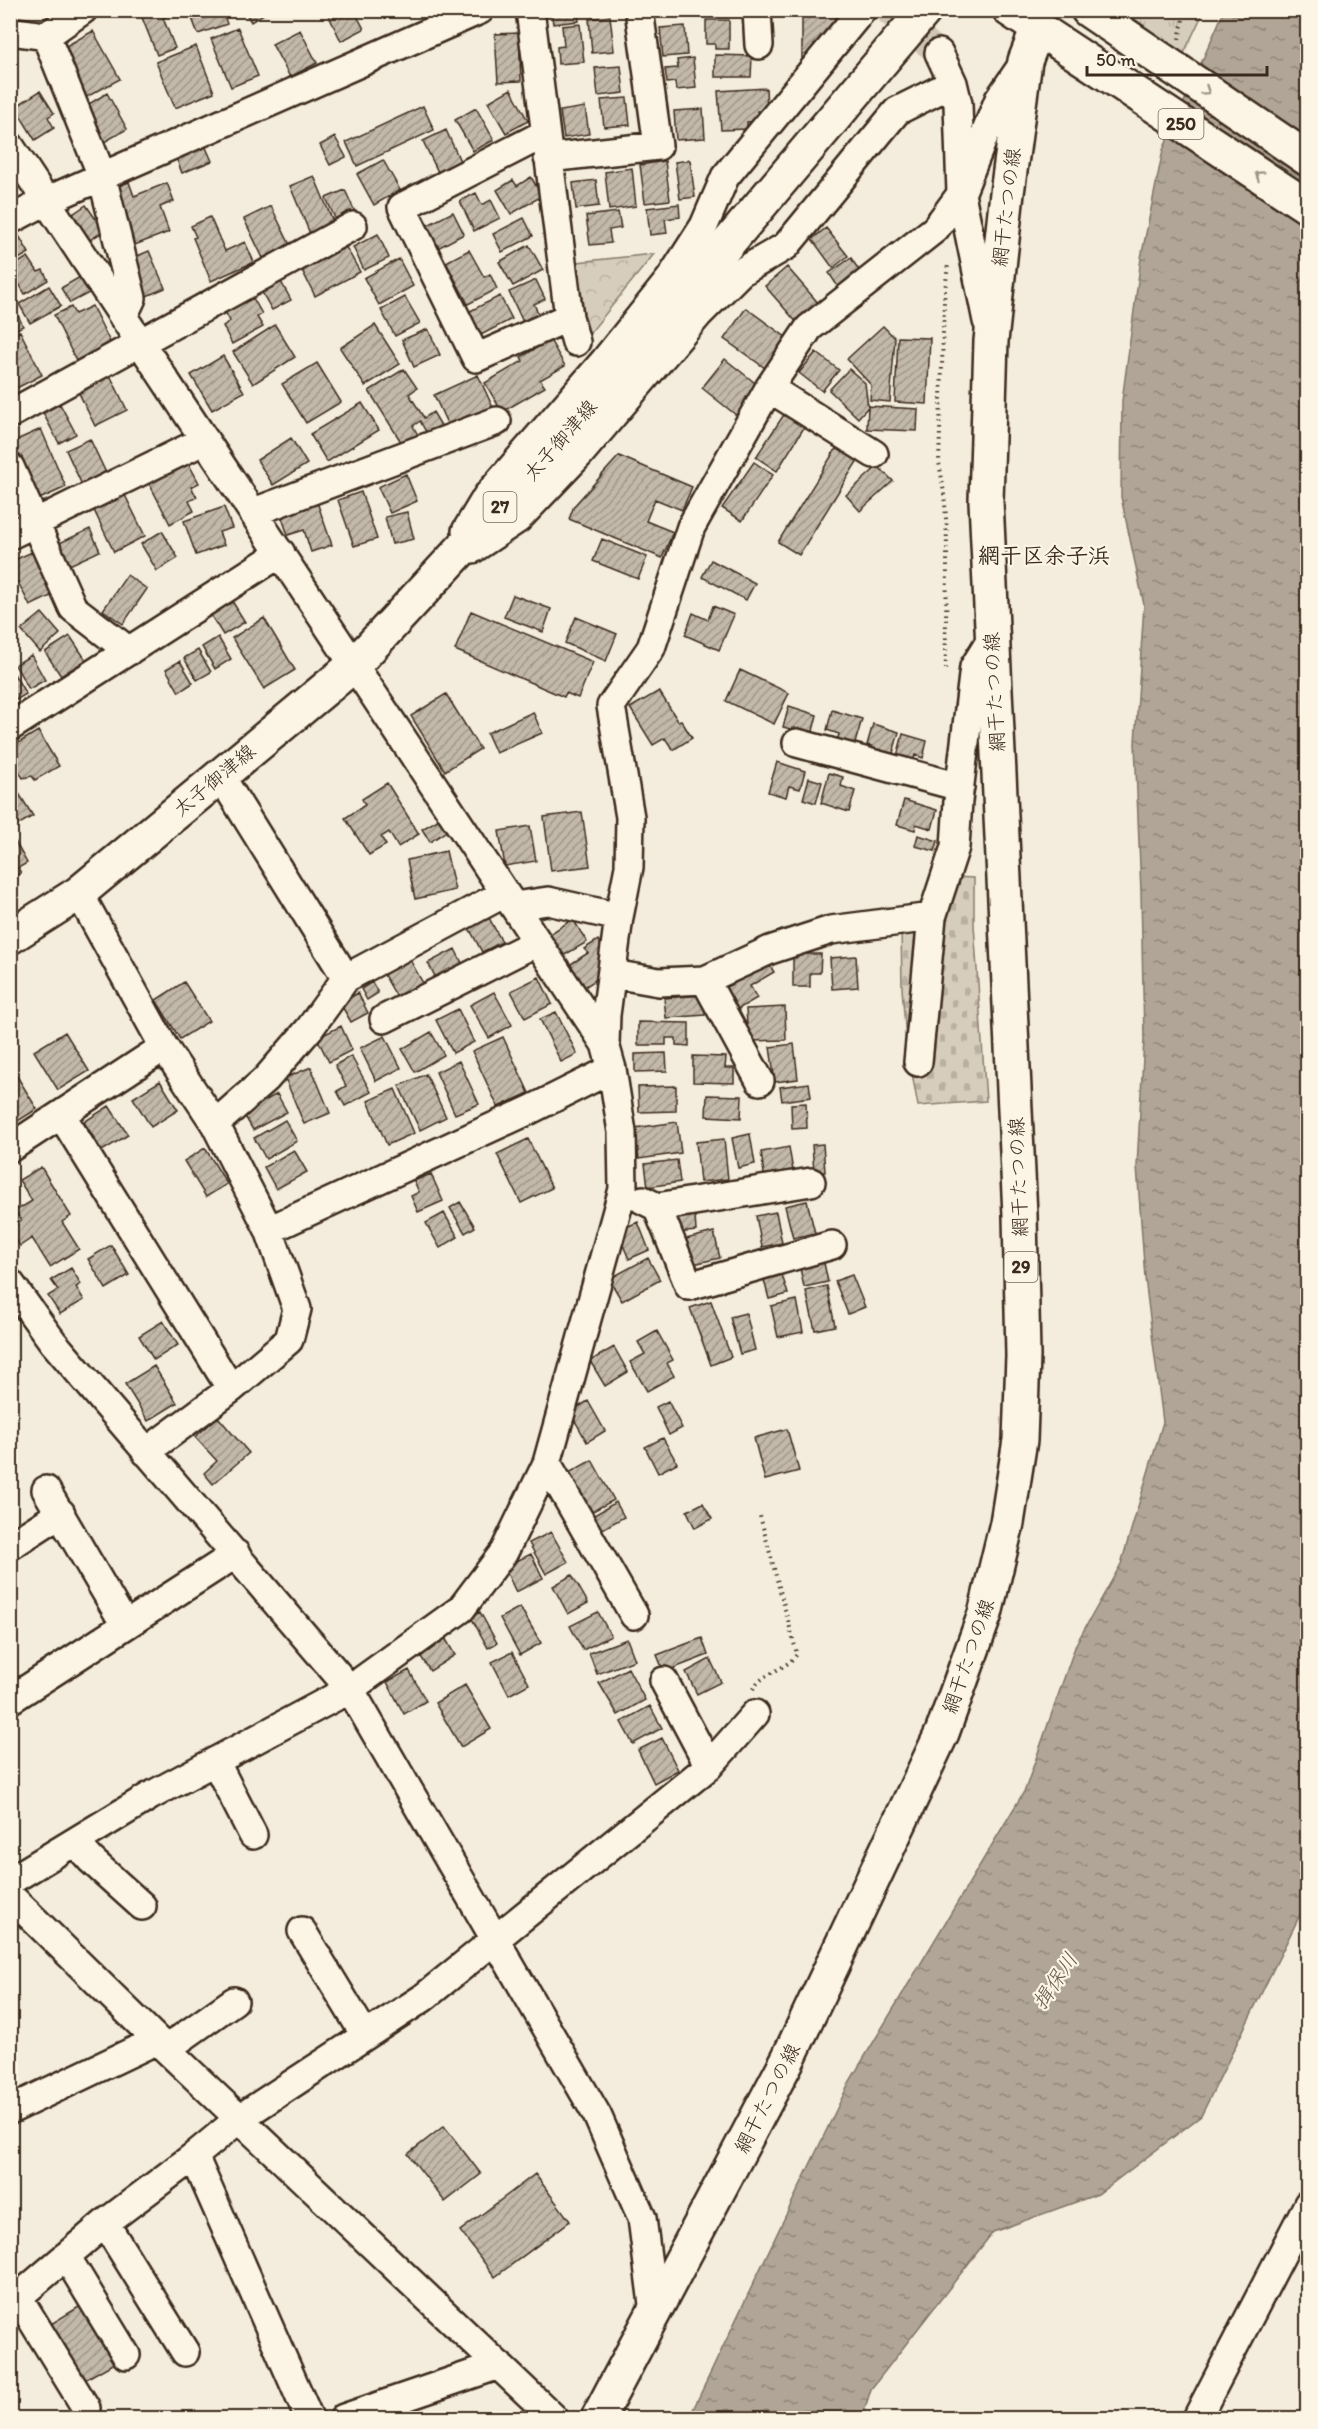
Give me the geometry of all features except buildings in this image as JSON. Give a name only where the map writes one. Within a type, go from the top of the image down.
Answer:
[{"type":"main road","name":"太子御津線","points":[[10,937],[78,892],[354,665],[551,453],[925,10]]},
{"type":"main road","name":"250","points":[[1010,10],[1308,207]]},
{"type":"main road","name":"250","points":[[1088,10],[1308,159]]},
{"type":"main road","name":"網干たつの線","points":[[598,2418],[788,2059],[942,1733],[985,1614],[1007,1523],[1020,1440],[1023,1344],[1020,1215],[986,501],[991,341],[1007,193],[1025,62],[1047,34]]},
{"type":"street","points":[[10,31],[46,36],[83,10]]},
{"type":"street","points":[[10,220],[46,201],[480,10]]},
{"type":"street","points":[[530,10],[546,146],[573,330],[476,358],[402,207],[546,146],[658,146],[639,10]]},
{"type":"street","points":[[757,10],[759,45]]},
{"type":"street","points":[[442,570],[488,496],[605,360],[670,279],[704,226],[725,177],[862,10]]},
{"type":"street","points":[[46,36],[102,176],[132,298],[123,317]]},
{"type":"street","points":[[939,53],[953,83],[958,104],[961,194],[991,341]]},
{"type":"street","points":[[10,1881],[150,1796],[350,1689],[461,1610],[504,1552],[547,1463],[623,1189],[622,1132],[608,1057],[606,1015],[619,917],[629,867],[630,817],[610,706],[651,648],[691,527],[769,388],[809,328],[935,229],[961,194],[999,99],[1025,62]]},
{"type":"street","points":[[442,570],[518,519],[580,454],[716,297],[741,272],[786,246],[897,111],[953,83]]},
{"type":"street","points":[[10,146],[282,553],[537,942],[608,1057]]},
{"type":"street","points":[[10,414],[353,226]]},
{"type":"street","points":[[769,388],[874,454]]},
{"type":"street","points":[[254,512],[497,421]]},
{"type":"street","points":[[22,529],[205,440]]},
{"type":"street","points":[[10,467],[22,529],[73,608],[129,651]]},
{"type":"street","points":[[11,726],[282,553]]},
{"type":"street","points":[[918,1062],[932,916],[955,847],[974,667],[992,638]]},
{"type":"street","points":[[797,743],[960,787]]},
{"type":"street","points":[[220,776],[346,978]]},
{"type":"street","points":[[78,892],[164,1047],[215,1124],[269,1230],[297,1309],[289,1340],[231,1389],[146,1452]]},
{"type":"street","points":[[215,1124],[266,1079],[310,1028],[346,978],[509,899],[548,901],[619,917]]},
{"type":"street","points":[[612,974],[659,982],[705,980],[770,950],[831,930],[932,916]]},
{"type":"street","points":[[384,1019],[537,942]]},
{"type":"street","points":[[705,980],[760,1081]]},
{"type":"street","points":[[10,1148],[164,1047]]},
{"type":"street","points":[[269,1230],[519,1115],[608,1057]]},
{"type":"street","points":[[62,1116],[231,1389]]},
{"type":"street","points":[[623,1189],[657,1207],[811,1182]]},
{"type":"street","points":[[657,1207],[689,1286],[832,1245]]},
{"type":"street","points":[[10,1283],[53,1342],[350,1689],[597,2115],[642,2218],[654,2312]]},
{"type":"street","points":[[547,1463],[634,1615]]},
{"type":"street","points":[[46,1490],[126,1625]]},
{"type":"street","points":[[10,1546],[61,1513]]},
{"type":"street","points":[[10,1700],[236,1554]]},
{"type":"street","points":[[664,1681],[709,1766]]},
{"type":"street","points":[[86,2408],[14,2301],[105,2223],[240,2118],[423,1998],[709,1766],[755,1714]]},
{"type":"street","points":[[215,1761],[253,1834]]},
{"type":"street","points":[[75,1842],[91,1860],[142,1906]]},
{"type":"street","points":[[10,1896],[554,2418]]},
{"type":"street","points":[[302,1931],[365,2036]]},
{"type":"street","points":[[10,2110],[162,2044],[234,2001]]},
{"type":"street","points":[[194,2156],[309,2418]]},
{"type":"street","points":[[1197,2418],[1308,2204]]},
{"type":"street","points":[[105,2223],[185,2352]]},
{"type":"street","points":[[66,2256],[126,2355]]},
{"type":"street","points":[[344,2418],[499,2366]]},
{"type":"path","points":[[1178,45],[1185,10]]},
{"type":"path","points":[[946,674],[945,628],[948,591],[943,482],[939,464],[944,300],[948,256]]},
{"type":"path","points":[[755,1714],[752,1690],[759,1679],[790,1664],[797,1654],[760,1516]]},
{"type":"green space","points":[[1124,11],[1204,11],[1183,55]]},
{"type":"green space","points":[[654,254],[586,338],[577,262]]},
{"type":"green space","points":[[953,877],[974,878],[974,925],[986,1101],[918,1106],[906,1041],[901,927]]},
{"type":"water","name":"揖保川","points":[[1224,11],[1307,11],[1307,1906],[1300,1915],[1201,2116],[1098,2194],[993,2232],[871,2389],[862,2418],[689,2418],[850,2081],[1025,1790],[1076,1644],[1121,1564],[1163,1422],[1145,1278],[1137,1166],[1144,1039],[1135,743],[1144,605],[1121,497],[1122,401],[1141,258],[1163,150]]},
{"type":"tunnel","points":[[887,10],[939,53]]},
{"type":"district","name":"網干区余子浜","points":[[1044,555]]}]
